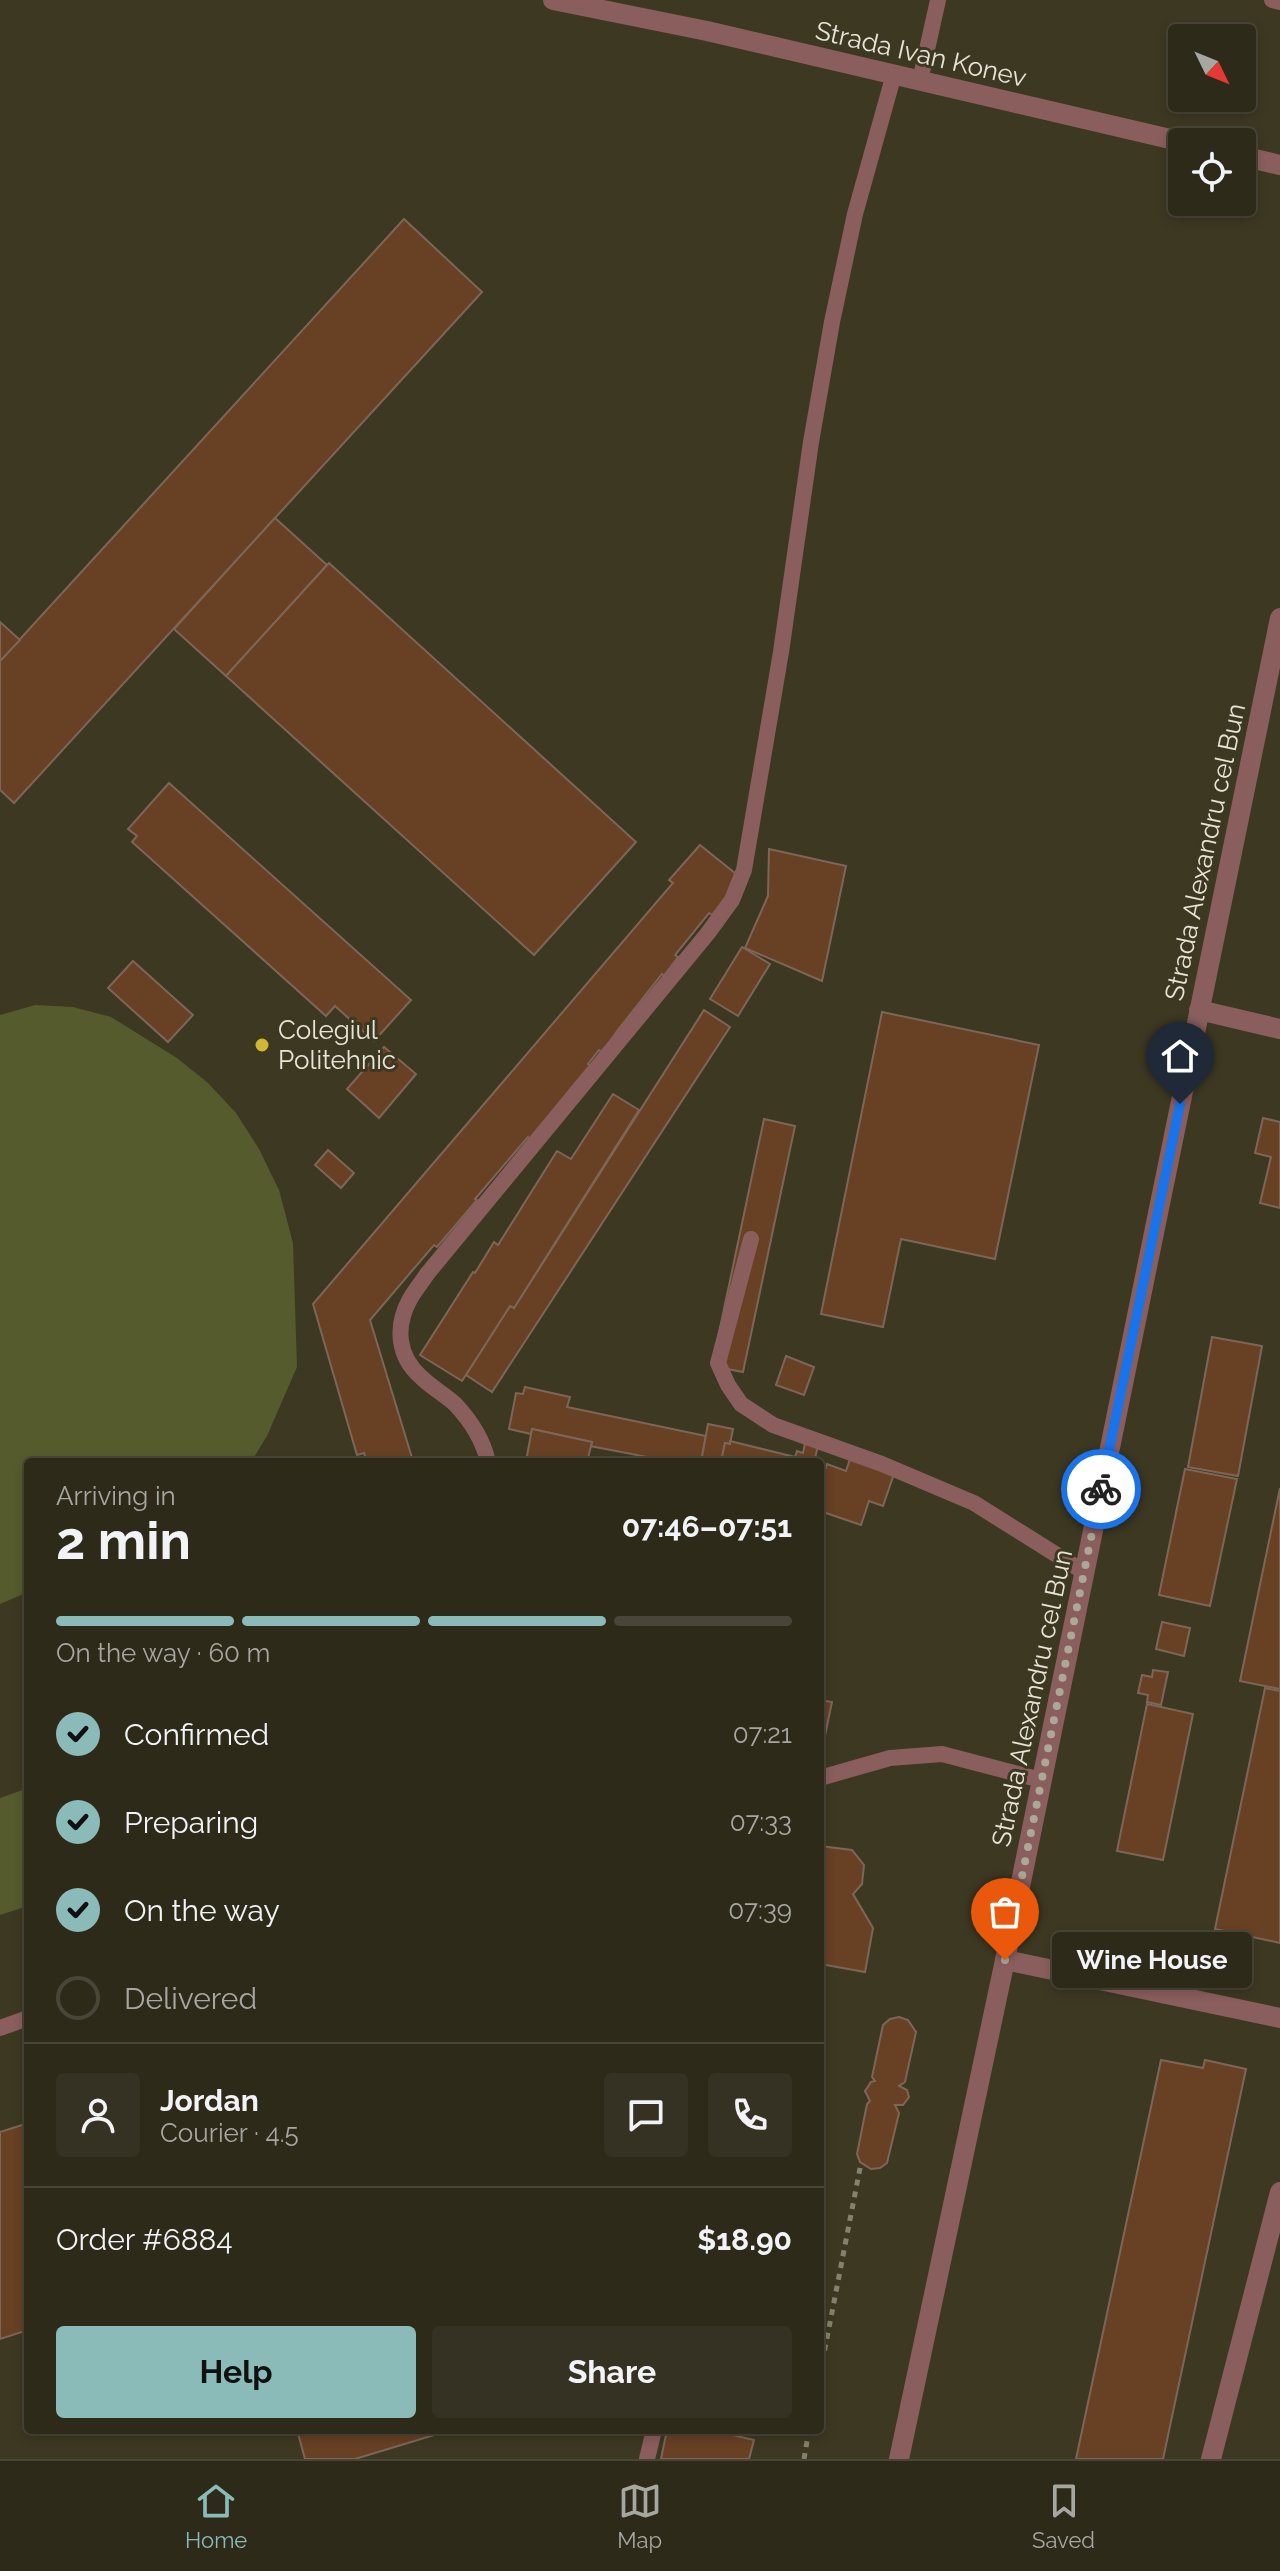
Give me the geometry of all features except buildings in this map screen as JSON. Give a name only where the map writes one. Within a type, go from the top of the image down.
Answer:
[{"type":"street","name":"Strada Ivan Konev","points":[[553,0],[707,31],[1168,139]]},
{"type":"street","points":[[1256,159],[1280,165]]},
{"type":"street","name":"Strada Alexandru cel Bun","points":[[899,2459],[1005,1960],[1280,618]]},
{"type":"street","points":[[1199,1010],[1280,1029]]},
{"type":"street","points":[[1005,1960],[1280,2018]]},
{"type":"street","points":[[1211,2459],[1280,2192]]},
{"type":"lane","points":[[920,81],[938,0]]},
{"type":"lane","points":[[1272,0],[1280,2]]},
{"type":"lane","points":[[487,1458],[473,1425],[440,1390],[421,1378],[408,1363],[399,1342],[400,1324],[409,1301],[427,1274],[708,933],[732,900],[744,870],[832,322],[855,214],[894,74]]},
{"type":"lane","points":[[751,1239],[718,1363],[741,1404],[773,1425],[882,1464],[974,1503],[1084,1572]]},
{"type":"lane","points":[[824,1777],[890,1758],[942,1754],[1041,1780]]},
{"type":"lane","points":[[0,2028],[24,2019]]},
{"type":"lane","points":[[647,2459],[653,2434]]},
{"type":"path","points":[[824,2353],[861,2163]]},
{"type":"path","points":[[804,2459],[808,2434]]},
{"type":"green space","points":[[35,1005],[73,1007],[111,1017],[177,1058],[208,1083],[236,1113],[259,1149],[279,1190],[293,1243],[297,1367],[267,1436],[253,1458],[24,1458],[24,1594],[0,1604],[0,1015]]},
{"type":"green space","points":[[24,1789],[24,1907],[0,1915],[0,1798]]},
{"type":"way so far","points":[[1005,1960],[1101,1489]]},
{"type":"place","name":"Colegiul Politehnic","points":[[262,1045]]},
{"type":"place","name":"Wine House","points":[[1005,1960]]},
{"type":"route","points":[[1101,1489],[1180,1104]]}]
